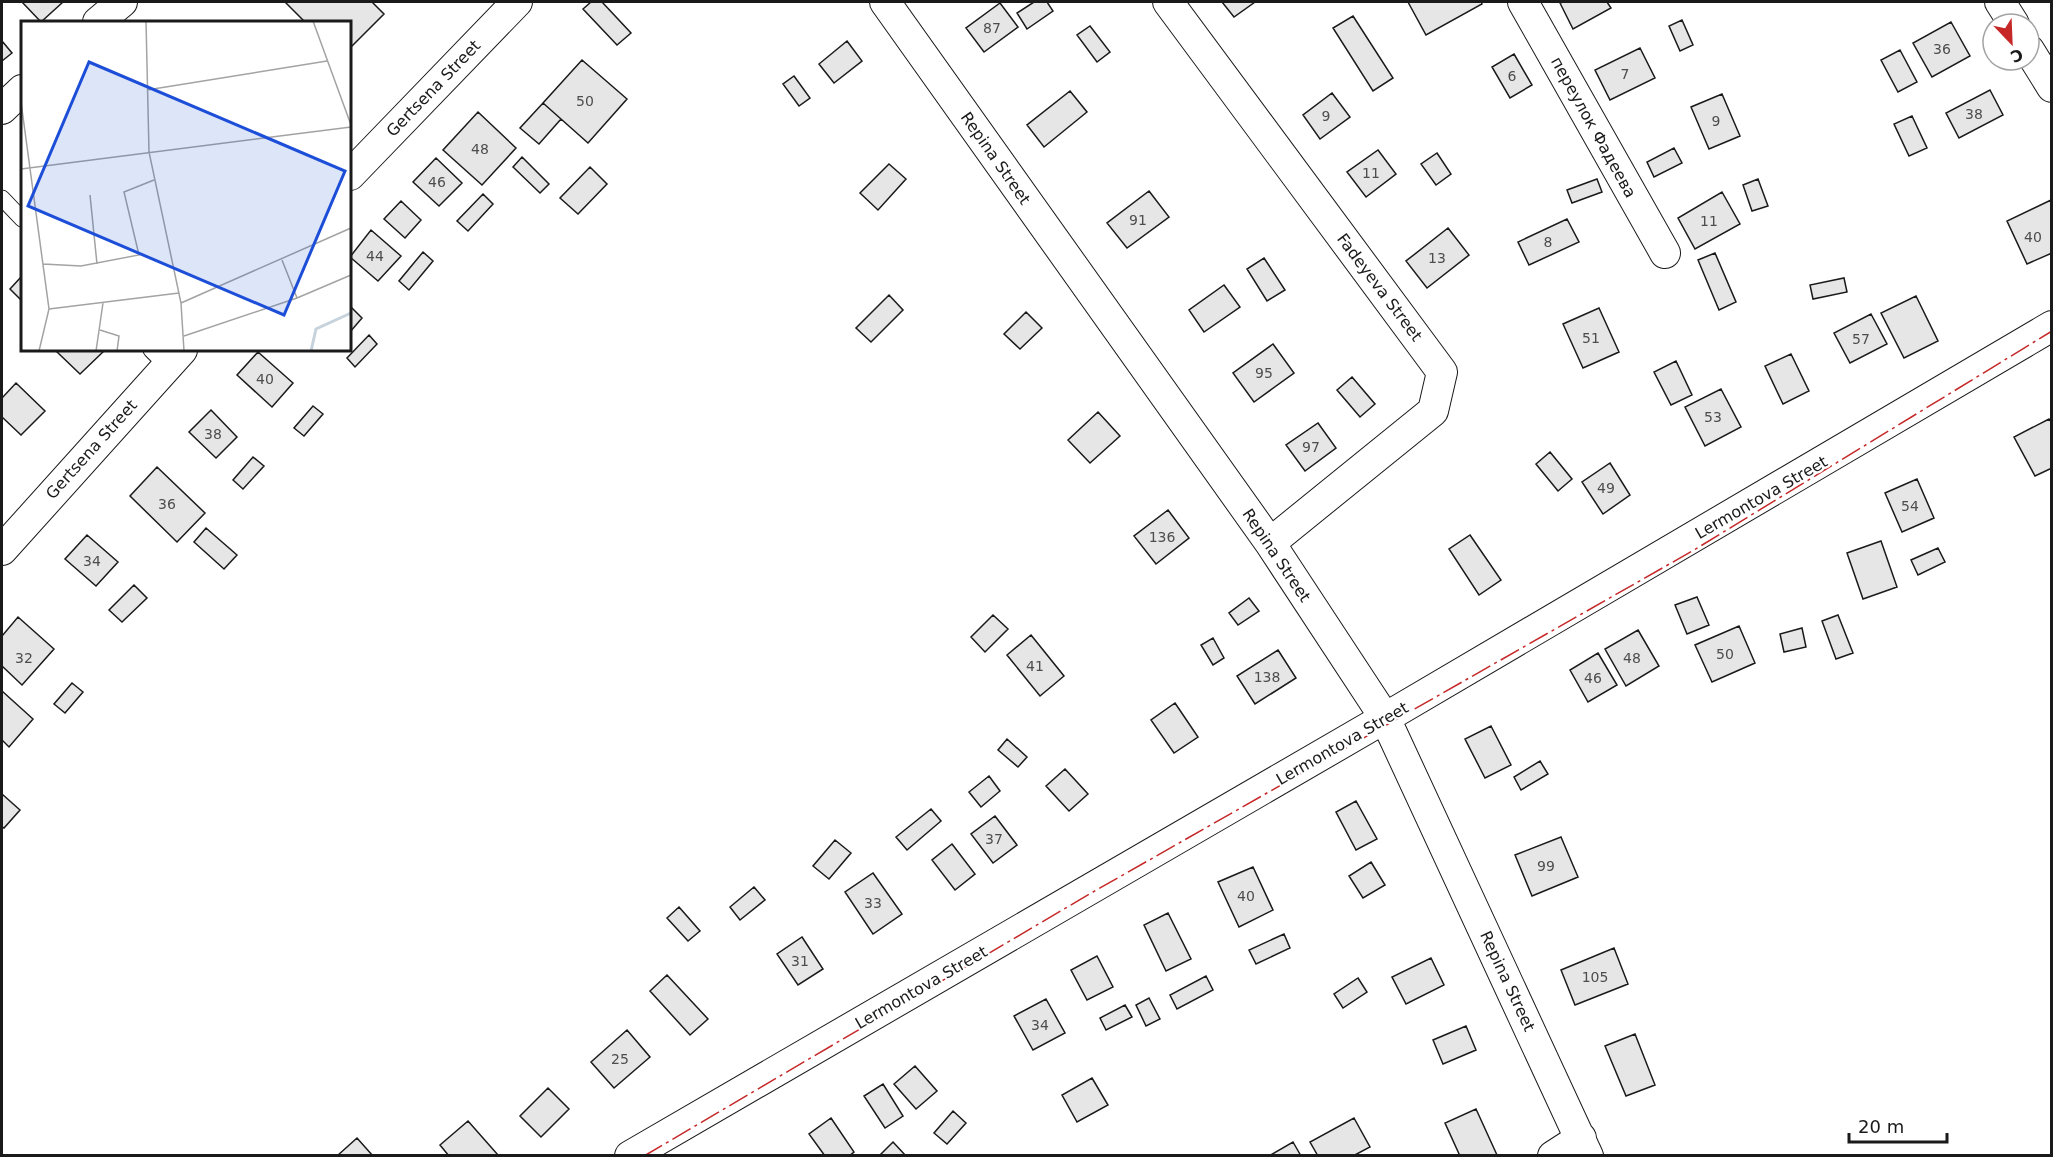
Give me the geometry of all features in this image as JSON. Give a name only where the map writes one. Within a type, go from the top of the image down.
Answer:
[{"type":"street","points":[[99,21],[122,2]]},
{"type":"street","name":"Gertsena Street","points":[[351,174],[517,2]]},
{"type":"street","name":"Repina Street","points":[[885,2],[1270,543],[1385,718],[1584,1147]]},
{"type":"street","name":"Fadeyeva Street","points":[[1168,2],[1442,372],[1433,411],[1270,543]]},
{"type":"street","name":"переулок Фадеева","points":[[1523,2],[1665,254]]},
{"type":"street","points":[[2041,69],[2052,87]]},
{"type":"street","points":[[2,109],[21,91]]},
{"type":"street","name":"Lermontova Street","points":[[630,1155],[1385,718],[2052,326]]},
{"type":"street","name":"Gertsena Street","points":[[2,550],[166,355]]},
{"type":"street","points":[[1553,1155],[1584,1147]]},
{"type":"lane","points":[[2,198],[21,218]]},
{"type":"building","points":[[22,2],[63,2],[42,21]]},
{"type":"building","points":[[285,2],[372,2],[384,14],[351,47],[351,21],[304,21]]},
{"type":"building","points":[[591,2],[602,2],[631,33],[617,45],[583,9]]},
{"type":"building","points":[[1034,2],[1047,2],[1053,11],[1027,29],[1017,13]]},
{"type":"building","points":[[1222,2],[1255,2],[1234,17]]},
{"type":"building","points":[[1408,2],[1481,2],[1482,4],[1426,35]]},
{"type":"building","points":[[1607,2],[1611,8],[1573,29],[1560,3]]},
{"type":"building","points":[[1000,3],[1018,27],[984,52],[966,28]]},
{"type":"building","points":[[1353,16],[1393,78],[1373,91],[1333,28]]},
{"type":"building","points":[[1682,20],[1693,45],[1680,51],[1669,26]]},
{"type":"building","points":[[1951,22],[1970,56],[1932,77],[1913,43]]},
{"type":"building","points":[[1090,26],[1110,52],[1097,62],[1077,35]]},
{"type":"building","points":[[2,41],[12,53],[2,61]]},
{"type":"building","points":[[847,41],[862,61],[834,83],[819,64]]},
{"type":"building","points":[[1640,48],[1655,78],[1610,100],[1595,70]]},
{"type":"building","points":[[1900,50],[1917,82],[1898,92],[1881,60]]},
{"type":"building","points":[[1514,54],[1532,85],[1510,98],[1492,67]]},
{"type":"building","points":[[582,60],[627,99],[588,143],[543,103]]},
{"type":"building","points":[[794,76],[810,98],[799,106],[783,84]]},
{"type":"building","points":[[1990,90],[2003,115],[1959,138],[1946,113]]},
{"type":"building","points":[[1070,91],[1087,112],[1044,147],[1027,125]]},
{"type":"building","points":[[1332,93],[1350,117],[1320,139],[1303,115]]},
{"type":"building","points":[[1722,94],[1740,136],[1709,149],[1691,107]]},
{"type":"building","points":[[543,103],[561,119],[539,144],[520,128]]},
{"type":"building","points":[[478,112],[516,148],[482,185],[443,150]]},
{"type":"building","points":[[1912,116],[1927,148],[1909,156],[1894,124]]},
{"type":"building","points":[[1674,148],[1682,163],[1654,177],[1647,162]]},
{"type":"building","points":[[1378,150],[1396,174],[1366,197],[1347,172]]},
{"type":"building","points":[[1437,153],[1451,174],[1436,185],[1421,164]]},
{"type":"building","points":[[522,157],[549,184],[540,193],[513,167]]},
{"type":"building","points":[[436,158],[462,183],[439,206],[413,182]]},
{"type":"building","points":[[889,164],[906,179],[878,210],[860,193]]},
{"type":"building","points":[[590,167],[607,184],[578,214],[560,198]]},
{"type":"building","points":[[1597,179],[1602,192],[1572,203],[1567,190]]},
{"type":"building","points":[[1758,179],[1768,206],[1752,211],[1743,185]]},
{"type":"building","points":[[1149,191],[1169,217],[1127,248],[1107,223]]},
{"type":"building","points":[[1722,192],[1740,224],[1695,249],[1678,218]]},
{"type":"building","points":[[483,194],[493,204],[468,231],[457,221]]},
{"type":"building","points":[[2051,200],[2052,253],[2027,264],[2007,221]]},
{"type":"building","points":[[401,201],[421,220],[405,238],[384,219]]},
{"type":"building","points":[[1567,219],[1579,242],[1529,265],[1518,242]]},
{"type":"building","points":[[1448,228],[1469,255],[1427,288],[1406,261]]},
{"type":"building","points":[[371,230],[401,256],[378,281],[351,256]]},
{"type":"building","points":[[423,252],[433,261],[409,290],[399,281]]},
{"type":"building","points":[[1715,253],[1736,302],[1719,310],[1698,260]]},
{"type":"building","points":[[1264,258],[1285,290],[1267,301],[1247,269]]},
{"type":"building","points":[[21,277],[21,300],[10,289]]},
{"type":"building","points":[[1844,278],[1847,292],[1813,299],[1810,285]]},
{"type":"building","points":[[1224,285],[1240,307],[1204,332],[1189,310]]},
{"type":"building","points":[[889,295],[903,310],[871,342],[856,328]]},
{"type":"building","points":[[1916,296],[1938,341],[1904,358],[1881,313]]},
{"type":"building","points":[[351,307],[362,318],[351,331]]},
{"type":"building","points":[[1599,308],[1619,352],[1583,368],[1563,324]]},
{"type":"building","points":[[1026,312],[1042,328],[1020,349],[1004,334]]},
{"type":"building","points":[[1871,314],[1887,344],[1850,363],[1834,333]]},
{"type":"building","points":[[369,335],[377,344],[355,367],[347,358]]},
{"type":"building","points":[[1273,344],[1294,373],[1254,402],[1233,373]]},
{"type":"building","points":[[56,351],[104,351],[80,374]]},
{"type":"building","points":[[258,352],[293,383],[272,407],[237,375]]},
{"type":"building","points":[[1791,354],[1809,391],[1783,404],[1765,366]]},
{"type":"building","points":[[1676,361],[1692,395],[1671,405],[1654,372]]},
{"type":"building","points":[[1352,377],[1375,404],[1360,417],[1337,390]]},
{"type":"building","points":[[16,383],[45,411],[21,435],[2,417],[2,398]]},
{"type":"building","points":[[1721,389],[1741,427],[1705,446],[1685,407]]},
{"type":"building","points":[[313,406],[323,414],[304,436],[294,428]]},
{"type":"building","points":[[211,410],[237,437],[216,458],[189,432]]},
{"type":"building","points":[[1098,412],[1120,436],[1090,463],[1068,440]]},
{"type":"building","points":[[2049,419],[2052,423],[2052,468],[2035,476],[2014,437]]},
{"type":"building","points":[[1318,423],[1336,448],[1305,471],[1286,445]]},
{"type":"building","points":[[1550,452],[1572,479],[1558,491],[1536,464]]},
{"type":"building","points":[[253,457],[264,466],[243,489],[233,480]]},
{"type":"building","points":[[1610,463],[1630,495],[1603,514],[1582,482]]},
{"type":"building","points":[[157,467],[205,513],[177,542],[130,496]]},
{"type":"building","points":[[1917,479],[1934,518],[1902,532],[1885,493]]},
{"type":"building","points":[[1168,510],[1189,538],[1156,564],[1134,536]]},
{"type":"building","points":[[206,528],[237,555],[224,569],[194,542]]},
{"type":"building","points":[[87,535],[118,562],[96,586],[65,559]]},
{"type":"building","points":[[1470,535],[1501,580],[1479,595],[1449,549]]},
{"type":"building","points":[[1881,541],[1897,587],[1863,599],[1847,553]]},
{"type":"building","points":[[1938,548],[1945,562],[1918,575],[1911,560]]},
{"type":"building","points":[[134,585],[147,598],[122,622],[109,610]]},
{"type":"building","points":[[1697,597],[1709,625],[1687,634],[1675,605]]},
{"type":"building","points":[[1249,598],[1259,611],[1238,625],[1229,613]]},
{"type":"building","points":[[993,615],[1008,629],[985,652],[971,637]]},
{"type":"building","points":[[1838,615],[1853,653],[1836,659],[1822,621]]},
{"type":"building","points":[[18,617],[54,649],[22,685],[2,666],[2,636]]},
{"type":"building","points":[[1739,626],[1755,663],[1712,682],[1695,645]]},
{"type":"building","points":[[1802,628],[1806,647],[1784,652],[1780,634]]},
{"type":"building","points":[[1638,630],[1659,666],[1626,686],[1605,649]]},
{"type":"building","points":[[1031,635],[1064,676],[1040,696],[1007,655]]},
{"type":"building","points":[[1213,638],[1224,658],[1213,665],[1201,645]]},
{"type":"building","points":[[1278,650],[1296,678],[1255,704],[1237,676]]},
{"type":"building","points":[[1598,653],[1617,685],[1588,702],[1570,670]]},
{"type":"building","points":[[72,683],[83,692],[65,713],[54,704]]},
{"type":"building","points":[[2,691],[33,719],[9,747],[2,740]]},
{"type":"building","points":[[1175,703],[1198,737],[1174,753],[1151,720]]},
{"type":"building","points":[[1491,726],[1511,765],[1485,778],[1465,739]]},
{"type":"building","points":[[1007,739],[1027,757],[1018,767],[998,750]]},
{"type":"building","points":[[1540,761],[1548,774],[1521,790],[1514,777]]},
{"type":"building","points":[[1065,769],[1088,794],[1069,811],[1046,786]]},
{"type":"building","points":[[989,776],[1000,791],[981,807],[969,792]]},
{"type":"building","points":[[2,794],[20,810],[4,828],[2,827]]},
{"type":"building","points":[[1356,801],[1377,839],[1356,850],[1336,812]]},
{"type":"building","points":[[931,809],[941,821],[907,850],[896,837]]},
{"type":"building","points":[[995,816],[1017,845],[993,863],[971,834]]},
{"type":"building","points":[[1561,837],[1578,877],[1532,896],[1515,855]]},
{"type":"building","points":[[835,840],[851,853],[829,879],[813,866]]},
{"type":"building","points":[[952,844],[975,874],[955,890],[932,860]]},
{"type":"building","points":[[1371,862],[1385,885],[1363,898],[1349,876]]},
{"type":"building","points":[[1253,867],[1273,910],[1239,927],[1218,882]]},
{"type":"building","points":[[873,873],[902,914],[873,934],[845,892]]},
{"type":"building","points":[[754,887],[765,900],[740,920],[730,907]]},
{"type":"building","points":[[679,907],[700,931],[688,941],[667,918]]},
{"type":"building","points":[[1168,913],[1191,959],[1166,971],[1144,925]]},
{"type":"building","points":[[1284,934],[1290,948],[1256,964],[1249,950]]},
{"type":"building","points":[[802,937],[823,969],[798,985],[777,954]]},
{"type":"building","points":[[1614,948],[1628,984],[1575,1005],[1561,970]]},
{"type":"building","points":[[1097,956],[1113,987],[1087,1000],[1071,970]]},
{"type":"building","points":[[1431,958],[1444,985],[1406,1004],[1392,977]]},
{"type":"building","points":[[667,975],[708,1019],[690,1035],[650,991]]},
{"type":"building","points":[[1206,976],[1213,990],[1177,1009],[1170,995]]},
{"type":"building","points":[[1358,978],[1367,992],[1343,1008],[1334,994]]},
{"type":"building","points":[[1149,998],[1160,1019],[1146,1026],[1136,1005]]},
{"type":"building","points":[[1046,999],[1065,1033],[1033,1050],[1014,1016]]},
{"type":"building","points":[[1125,1005],[1132,1017],[1106,1030],[1100,1018]]},
{"type":"building","points":[[1466,1026],[1476,1050],[1443,1064],[1433,1040]]},
{"type":"building","points":[[627,1030],[650,1057],[614,1088],[591,1062]]},
{"type":"building","points":[[1635,1034],[1655,1085],[1626,1096],[1605,1046]]},
{"type":"building","points":[[915,1066],[937,1091],[916,1109],[894,1084]]},
{"type":"building","points":[[1092,1078],[1108,1105],[1077,1122],[1062,1095]]},
{"type":"building","points":[[883,1084],[903,1116],[885,1128],[864,1096]]},
{"type":"building","points":[[548,1088],[569,1109],[541,1137],[520,1116]]},
{"type":"building","points":[[1476,1109],[1496,1156],[1460,1156],[1445,1123]]},
{"type":"building","points":[[953,1111],[966,1123],[947,1144],[934,1133]]},
{"type":"building","points":[[831,1118],[854,1152],[849,1156],[825,1156],[809,1134]]},
{"type":"building","points":[[1354,1118],[1370,1147],[1353,1156],[1318,1156],[1310,1142]]},
{"type":"building","points":[[468,1121],[498,1156],[449,1156],[440,1145]]},
{"type":"building","points":[[357,1138],[373,1156],[337,1156]]},
{"type":"building","points":[[893,1142],[906,1156],[879,1156]]},
{"type":"building","points":[[1293,1142],[1301,1156],[1269,1156]]},
{"type":"power","points":[[644,1156],[1093,892],[1694,550],[2052,331]]}]
